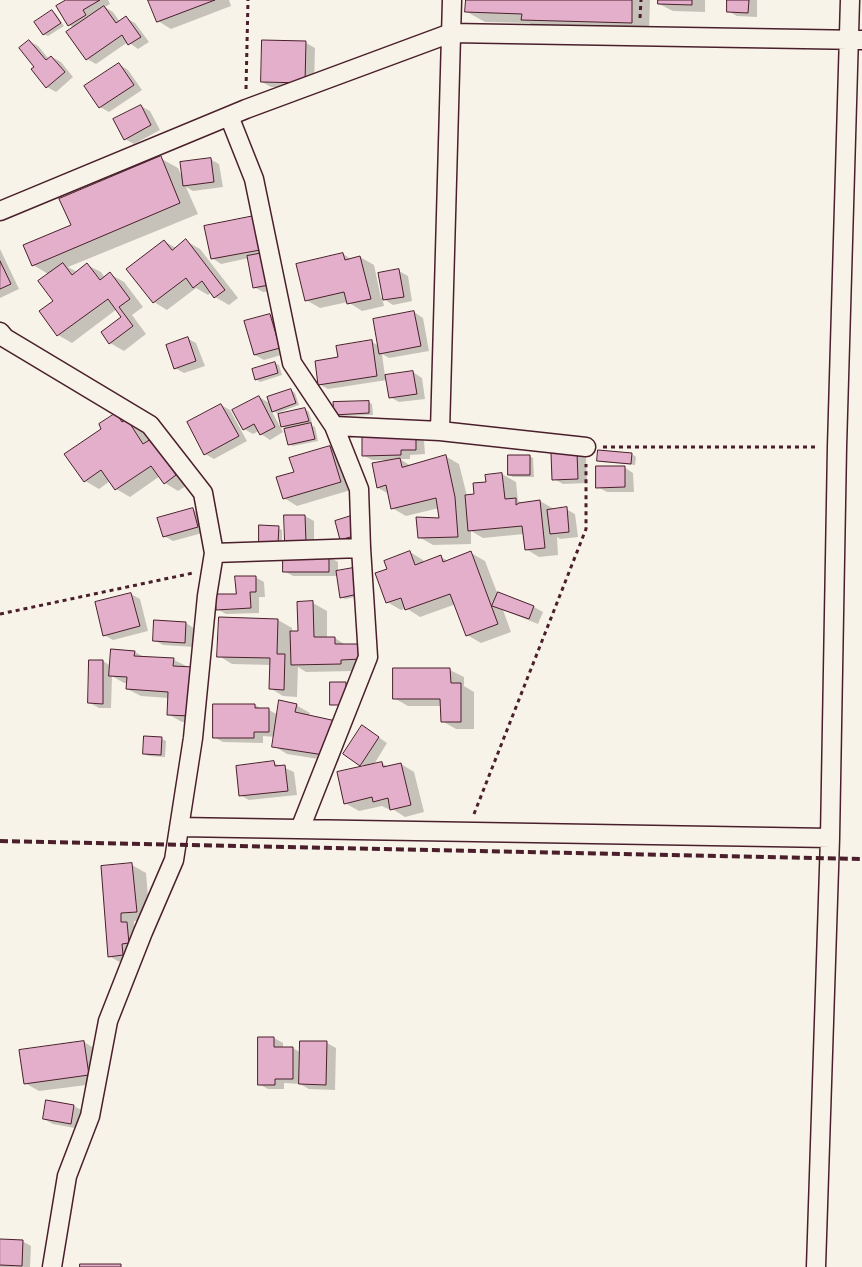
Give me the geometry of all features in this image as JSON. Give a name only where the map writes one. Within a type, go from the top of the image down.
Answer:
[{"type":"street","points":[[440,431],[452,0]]},
{"type":"street","points":[[816,1267],[830,838],[837,447],[856,40],[850,0]]},
{"type":"street","points":[[0,211],[246,109],[452,33],[856,40]]},
{"type":"street","points":[[229,116],[254,179],[292,363],[334,426],[359,489],[360,548],[368,657],[300,829]]},
{"type":"street","points":[[0,332],[5,338],[150,425],[203,493],[213,561],[207,596],[194,738],[174,860],[108,1021],[90,1116],[67,1176],[52,1267]]},
{"type":"street","points":[[334,426],[440,431],[586,447]]},
{"type":"street","points":[[213,561],[360,548]]},
{"type":"street","points":[[179,827],[830,838]]},
{"type":"path","points":[[246,109],[248,0]]},
{"type":"path","points":[[467,832],[586,528],[586,447],[837,447]]},
{"type":"path","points":[[0,614],[213,561]]},
{"type":"building","points":[[66,0],[100,0],[83,10],[86,15],[68,26],[56,6]]},
{"type":"building","points":[[148,0],[215,0],[157,22]]},
{"type":"building","points":[[466,0],[632,0],[632,23],[521,20],[522,14],[465,12]]},
{"type":"building","points":[[658,0],[692,0],[692,5],[658,4]]},
{"type":"building","points":[[727,0],[749,0],[748,13],[727,12]]},
{"type":"building","points":[[104,6],[116,23],[126,16],[141,37],[128,45],[122,35],[86,60],[66,32]]},
{"type":"building","points":[[52,10],[61,23],[43,35],[34,22]]},
{"type":"building","points":[[29,40],[46,60],[51,56],[65,72],[46,88],[31,69],[34,67],[19,48]]},
{"type":"building","points":[[262,40],[306,41],[305,83],[261,82]]},
{"type":"building","points":[[119,63],[134,85],[99,108],[84,86]]},
{"type":"building","points":[[141,105],[151,125],[124,140],[113,119]]},
{"type":"building","points":[[161,156],[180,203],[32,266],[23,245],[71,225],[59,199]]},
{"type":"building","points":[[211,158],[214,182],[183,186],[180,162]]},
{"type":"building","points":[[254,216],[260,250],[211,259],[204,226]]},
{"type":"building","points":[[186,239],[225,290],[214,298],[202,281],[193,288],[186,278],[153,303],[126,269],[164,240],[172,250]]},
{"type":"building","points":[[263,253],[269,285],[253,288],[247,256]]},
{"type":"building","points":[[343,253],[345,260],[360,256],[371,299],[347,304],[344,292],[305,301],[296,264]]},
{"type":"building","points":[[0,261],[11,284],[0,289]]},
{"type":"building","points":[[63,263],[72,275],[87,263],[100,280],[110,272],[130,299],[119,307],[133,326],[109,344],[101,332],[121,317],[108,299],[57,336],[39,311],[53,301],[38,281]]},
{"type":"building","points":[[399,269],[404,297],[383,300],[378,273]]},
{"type":"building","points":[[414,311],[421,346],[379,354],[373,319]]},
{"type":"building","points":[[270,314],[280,348],[254,355],[244,321]]},
{"type":"building","points":[[188,337],[196,361],[174,369],[166,345]]},
{"type":"building","points":[[372,340],[377,376],[318,385],[315,361],[338,357],[336,346]]},
{"type":"building","points":[[275,362],[278,373],[255,380],[252,369]]},
{"type":"building","points":[[413,371],[417,394],[389,398],[385,375]]},
{"type":"building","points":[[291,389],[296,403],[272,412],[267,397]]},
{"type":"building","points":[[259,396],[275,427],[260,435],[254,424],[243,430],[232,410]]},
{"type":"building","points":[[369,401],[369,413],[334,415],[333,402]]},
{"type":"building","points":[[221,404],[239,436],[204,455],[187,422]]},
{"type":"building","points":[[305,408],[309,421],[281,427],[278,414]]},
{"type":"building","points":[[116,413],[122,422],[127,419],[143,444],[151,439],[176,475],[164,484],[151,466],[115,490],[101,470],[84,482],[64,454],[101,429],[99,424]]},
{"type":"building","points":[[311,423],[315,439],[288,445],[284,429]]},
{"type":"building","points":[[416,435],[416,450],[401,450],[401,455],[362,456],[362,436]]},
{"type":"building","points":[[330,446],[341,482],[283,499],[276,477],[294,472],[289,458]]},
{"type":"building","points":[[598,450],[632,453],[631,464],[597,461]]},
{"type":"building","points":[[577,452],[578,479],[552,480],[551,453]]},
{"type":"building","points":[[446,455],[455,497],[458,537],[418,538],[416,517],[439,518],[436,498],[391,509],[386,485],[377,488],[372,463],[400,458],[402,467]]},
{"type":"building","points":[[508,455],[530,455],[530,475],[508,475]]},
{"type":"building","points":[[596,466],[625,466],[625,487],[596,488]]},
{"type":"building","points":[[502,473],[505,499],[516,498],[516,505],[540,500],[545,548],[525,550],[522,526],[468,531],[465,495],[474,494],[473,483],[486,482],[485,475]]},
{"type":"building","points":[[567,507],[569,532],[550,534],[547,510]]},
{"type":"building","points":[[193,508],[198,527],[163,537],[157,518]]},
{"type":"building","points":[[284,515],[305,515],[306,542],[285,542]]},
{"type":"building","points":[[351,516],[357,535],[340,540],[335,521]]},
{"type":"building","points":[[259,525],[279,526],[278,543],[259,543]]},
{"type":"building","points":[[410,551],[415,565],[441,555],[443,562],[471,551],[498,624],[466,636],[450,594],[405,610],[401,598],[386,603],[375,573],[387,569],[384,561]]},
{"type":"building","points":[[283,556],[329,556],[329,572],[283,572]]},
{"type":"building","points":[[353,568],[358,594],[340,598],[336,571]]},
{"type":"building","points":[[235,576],[256,576],[256,592],[250,592],[251,608],[216,610],[215,594],[236,594]]},
{"type":"building","points":[[498,592],[534,606],[529,619],[492,606]]},
{"type":"building","points":[[131,593],[140,626],[103,636],[95,602]]},
{"type":"building","points":[[313,601],[314,637],[335,637],[335,644],[361,644],[361,659],[341,660],[341,664],[291,665],[290,631],[298,631],[297,602]]},
{"type":"building","points":[[219,617],[278,619],[277,654],[285,654],[284,690],[269,689],[270,658],[217,657]]},
{"type":"building","points":[[154,620],[186,622],[185,643],[153,641]]},
{"type":"building","points":[[111,649],[135,651],[134,656],[174,658],[173,666],[194,667],[191,716],[167,715],[168,692],[126,689],[127,677],[109,676]]},
{"type":"building","points":[[89,660],[103,660],[103,704],[88,703]]},
{"type":"building","points":[[393,668],[450,668],[451,683],[461,683],[461,722],[441,722],[440,699],[393,699]]},
{"type":"building","points":[[330,682],[346,682],[346,705],[330,705]]},
{"type":"building","points":[[279,700],[297,704],[295,712],[336,721],[324,755],[272,747]]},
{"type":"building","points":[[213,704],[255,704],[255,708],[269,708],[269,732],[254,732],[254,738],[213,738]]},
{"type":"building","points":[[362,725],[379,737],[360,766],[343,754]]},
{"type":"building","points":[[144,736],[162,737],[161,755],[143,754]]},
{"type":"building","points":[[274,761],[275,766],[285,765],[288,791],[239,796],[236,766]]},
{"type":"building","points":[[382,762],[383,767],[401,763],[411,805],[390,810],[388,798],[373,802],[372,797],[344,804],[337,772]]},
{"type":"building","points":[[132,863],[137,912],[121,913],[121,922],[127,922],[129,943],[122,944],[123,955],[108,957],[101,866]]},
{"type":"building","points":[[258,1037],[274,1037],[274,1047],[293,1047],[293,1079],[275,1079],[275,1085],[258,1085]]},
{"type":"building","points":[[84,1041],[89,1075],[24,1084],[19,1050]]},
{"type":"building","points":[[300,1041],[327,1041],[326,1085],[299,1084]]},
{"type":"building","points":[[46,1100],[74,1105],[71,1124],[43,1119]]},
{"type":"building","points":[[0,1239],[23,1240],[22,1266],[0,1265]]},
{"type":"building","points":[[80,1264],[121,1264],[121,1267],[80,1267]]},
{"type":"railway","points":[[0,841],[862,859]]}]
